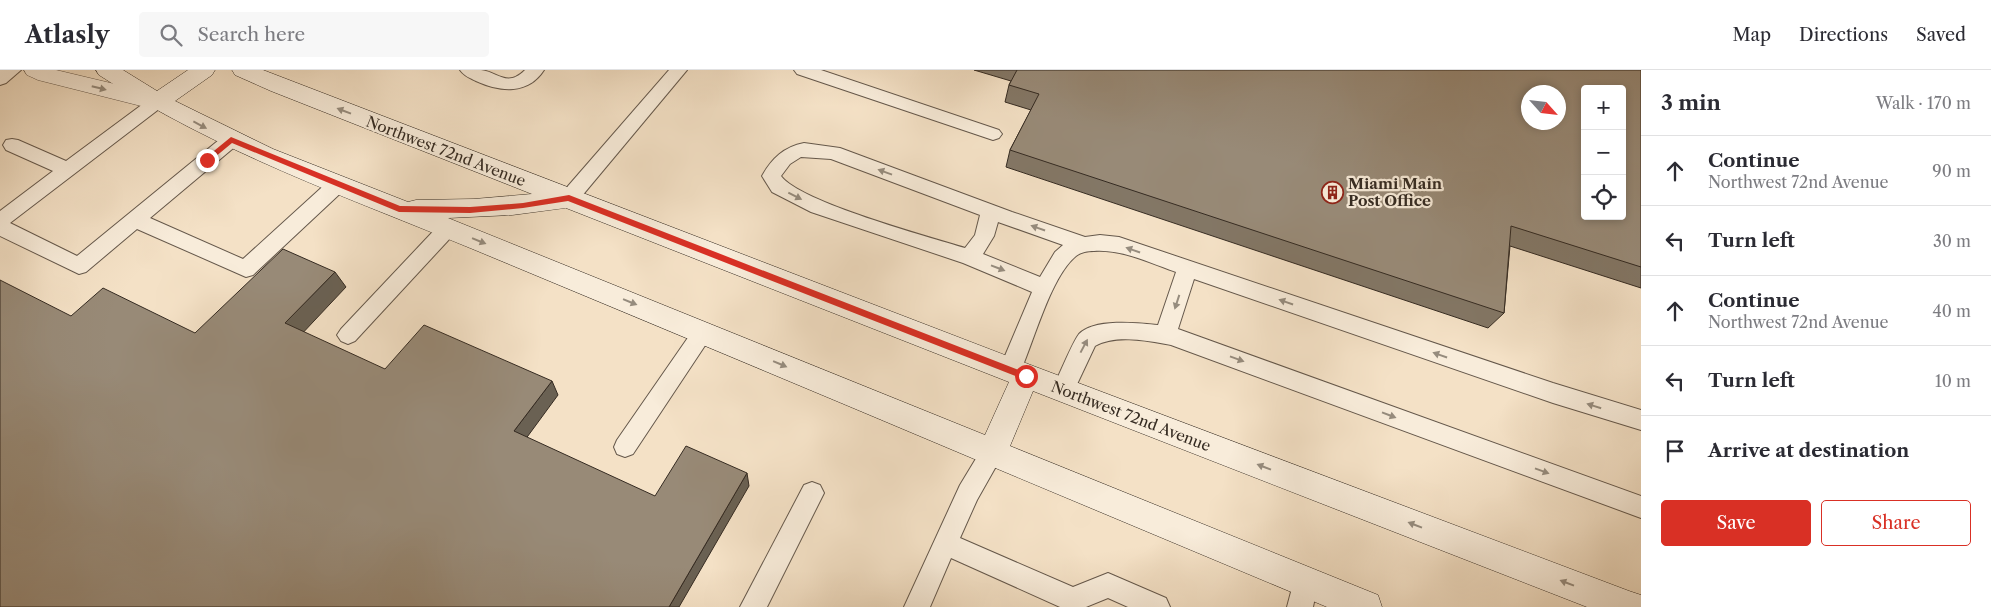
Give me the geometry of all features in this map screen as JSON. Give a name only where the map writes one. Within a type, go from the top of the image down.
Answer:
[{"type":"main road","points":[[35,70],[46,75],[157,102],[204,70]]},
{"type":"main road","points":[[107,70],[157,102],[231,140],[703,332],[992,454],[1303,594],[1366,607]]},
{"type":"main road","name":"Northwest 72nd Avenue","points":[[243,70],[279,86],[1018,373],[1629,607]]},
{"type":"main road","points":[[399,209],[470,210],[523,206],[569,198]]},
{"type":"main road","points":[[992,454],[1018,373]]},
{"type":"lane","points":[[0,79],[12,70]]},
{"type":"lane","points":[[469,70],[489,80],[508,84],[523,81],[535,70]]},
{"type":"lane","points":[[569,198],[678,70]]},
{"type":"lane","points":[[803,70],[993,134]]},
{"type":"lane","points":[[0,221],[157,102]]},
{"type":"lane","points":[[0,227],[79,266],[231,140]]},
{"type":"lane","points":[[12,145],[68,170]]},
{"type":"lane","points":[[1045,288],[969,257],[818,207],[779,187],[771,176],[779,163],[789,154],[810,149],[834,153],[1084,244]]},
{"type":"lane","points":[[135,220],[246,269],[338,184]]},
{"type":"lane","points":[[969,257],[980,244],[988,228],[990,211]]},
{"type":"lane","points":[[348,335],[448,228]]},
{"type":"lane","points":[[1018,373],[1045,288],[1056,265],[1068,251],[1084,244],[1104,243],[1119,245],[1543,390],[1641,420]]},
{"type":"lane","points":[[1166,335],[1187,268]]},
{"type":"lane","points":[[625,447],[703,332]]},
{"type":"lane","points":[[1063,390],[1087,340],[1093,334],[1122,332],[1166,335],[1242,360],[1641,507]]},
{"type":"lane","points":[[917,607],[968,492],[992,454]]},
{"type":"lane","points":[[753,607],[812,493]]},
{"type":"lane","points":[[945,543],[1072,604],[1108,585],[1157,607]]},
{"type":"building","name":"Miami Main Post Office","points":[[1017,70],[1641,70],[1641,267],[1511,226],[1504,313],[1010,150],[1039,94],[1009,85]]},
{"type":"building","points":[[283,249],[335,272],[285,323],[385,369],[424,325],[552,381],[514,431],[655,496],[686,446],[747,473],[669,607],[0,607],[0,280],[71,316],[103,288],[195,333]]},
{"type":"place","name":"Miami Main Post Office","points":[[1332,192]]},
{"type":"route","points":[[207,160],[231,140],[399,209],[470,210],[523,206],[569,198],[1026,376]]}]
